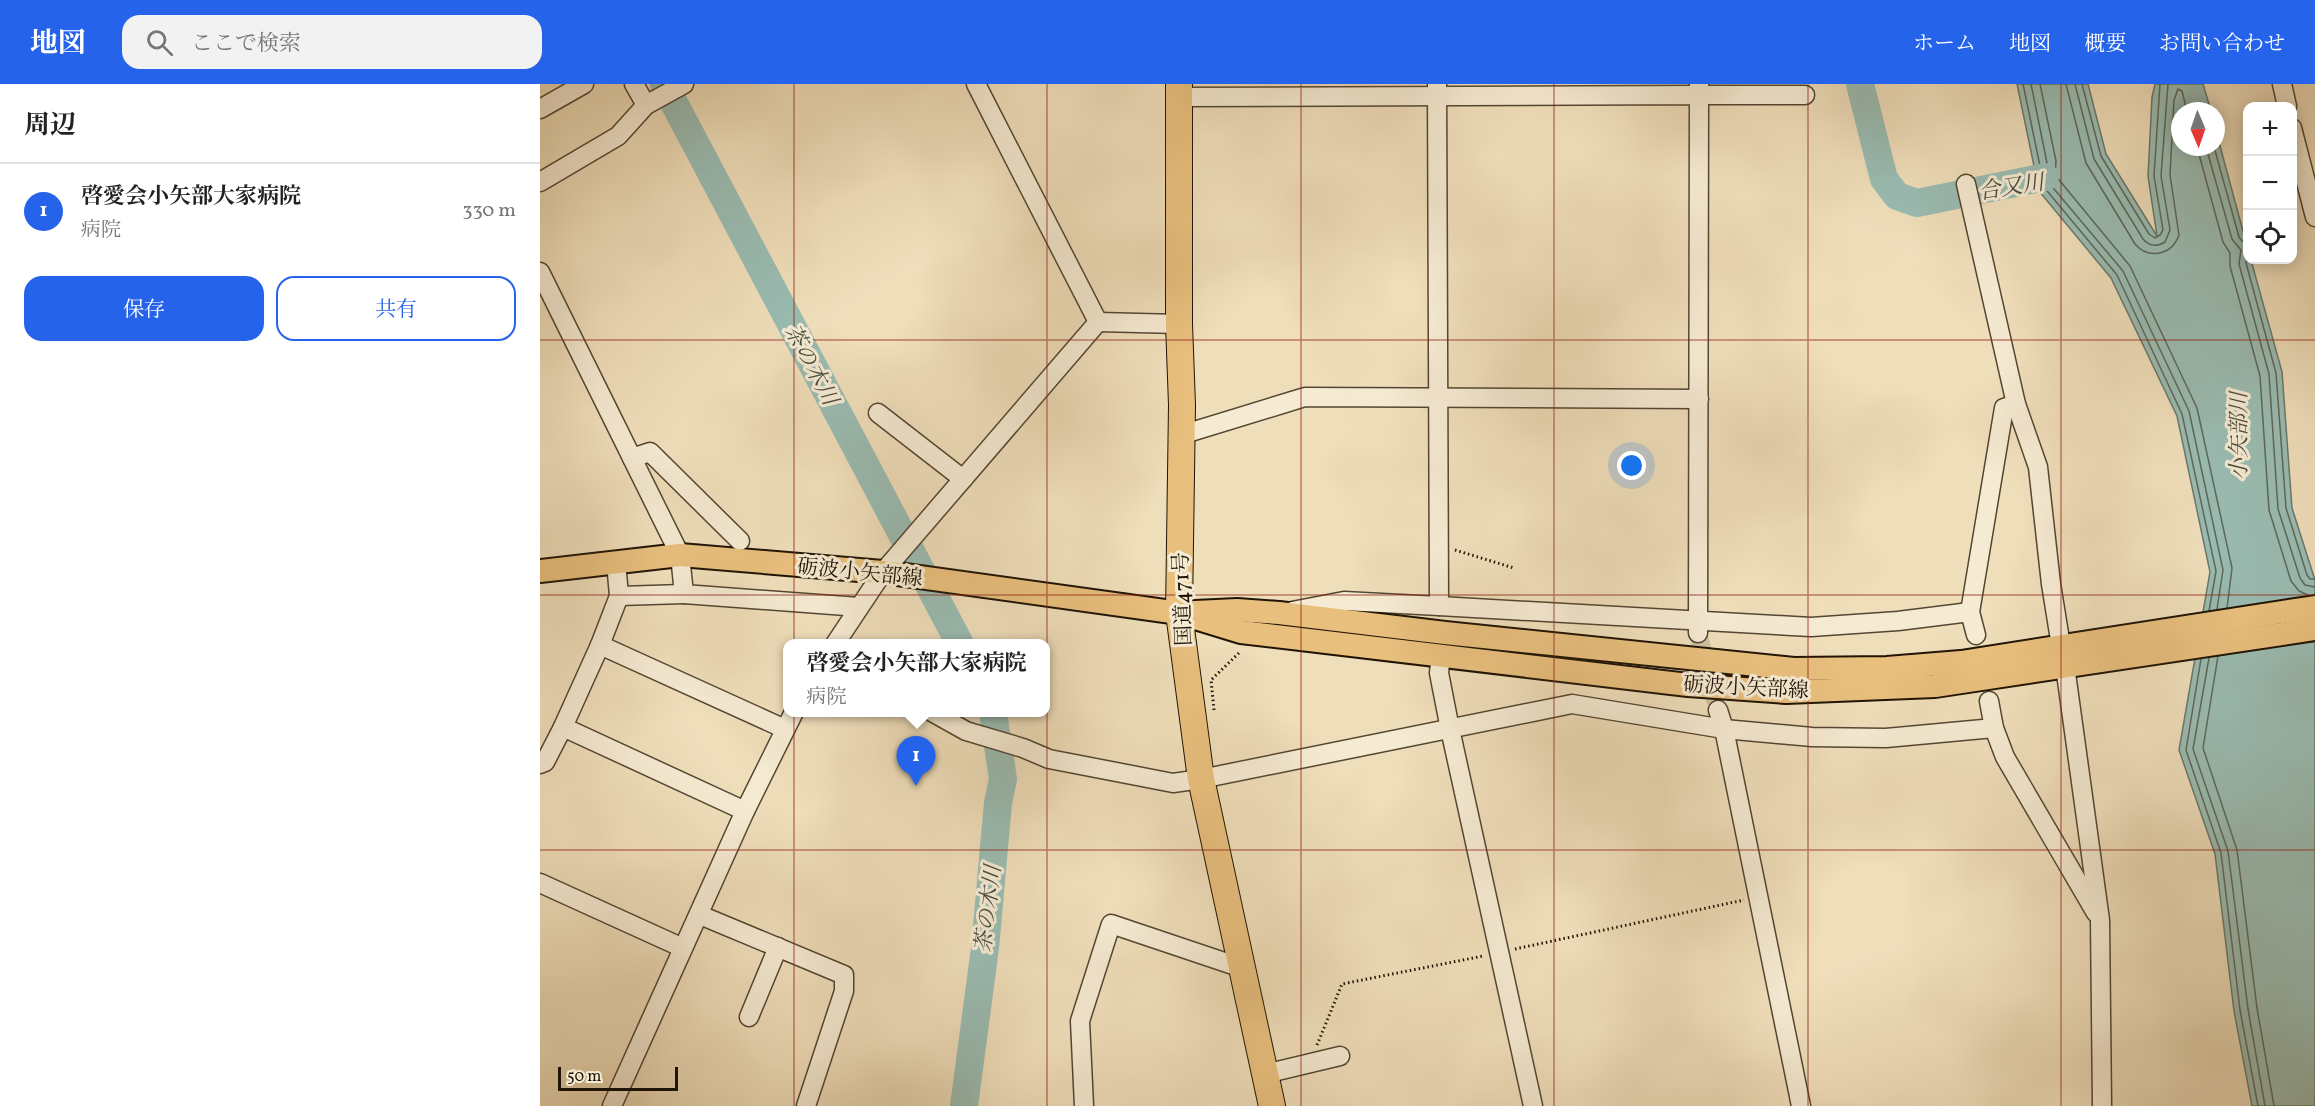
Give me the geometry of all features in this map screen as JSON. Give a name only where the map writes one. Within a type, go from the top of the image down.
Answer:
[{"type":"highway","name":"国道471号","points":[[1180,90],[1179,613],[1201,779],[1272,1106]]},
{"type":"main road","name":"砺波小矢部線","points":[[540,571],[680,555],[883,572],[1179,613],[1241,632],[1688,685],[1786,692],[1935,686],[2070,655],[2315,608]]},
{"type":"main road","name":"砺波小矢部線","points":[[1179,613],[1237,610],[1279,613],[1445,633],[1794,669],[1887,668],[2070,655],[2315,628]]},
{"type":"street","points":[[540,109],[584,84]]},
{"type":"street","points":[[634,84],[646,105]]},
{"type":"street","points":[[540,182],[618,136],[646,105],[684,84]]},
{"type":"street","points":[[976,84],[1098,322]]},
{"type":"street","points":[[2282,84],[2286,102]]},
{"type":"street","points":[[1180,90],[1699,90],[1805,95]]},
{"type":"street","points":[[1437,90],[1439,606]]},
{"type":"street","points":[[1697,627],[1699,90]]},
{"type":"street","points":[[2297,147],[2315,217]]},
{"type":"street","points":[[1966,184],[2016,404],[2038,467],[2050,584],[2070,655],[2100,920],[2102,1106]]},
{"type":"street","points":[[540,272],[680,555],[684,594]]},
{"type":"street","points":[[1098,322],[1179,324]]},
{"type":"street","points":[[842,639],[859,607],[883,572],[1098,322]]},
{"type":"street","points":[[1181,435],[1305,397],[1699,399]]},
{"type":"street","points":[[1976,635],[1970,612],[2004,408],[2016,404]]},
{"type":"street","points":[[878,413],[963,479]]},
{"type":"street","points":[[632,458],[650,452],[740,542]]},
{"type":"street","points":[[540,764],[545,762],[562,728],[600,645],[619,596],[616,562]]},
{"type":"street","points":[[619,596],[684,594],[859,607]]},
{"type":"street","points":[[1279,613],[1344,601],[1439,606],[1697,627],[1811,627],[1898,621],[1970,612]]},
{"type":"street","points":[[600,645],[785,729]]},
{"type":"street","points":[[1441,655],[1439,673],[1450,729],[1533,1106]]},
{"type":"street","points":[[1989,701],[1994,728],[2005,757],[2100,920]]},
{"type":"street","points":[[941,717],[966,731],[1023,748],[1048,759],[1173,783],[1572,704],[1724,729],[1812,737],[1886,738],[1994,728]]},
{"type":"street","points":[[1718,710],[1724,729],[1801,1106]]},
{"type":"street","points":[[612,1106],[745,811],[791,717]]},
{"type":"street","points":[[562,728],[745,811]]},
{"type":"street","points":[[540,883],[683,948]]},
{"type":"street","points":[[700,915],[844,975],[844,991],[806,1106]]},
{"type":"street","points":[[1084,1106],[1080,1021],[1111,924],[1242,968]]},
{"type":"street","points":[[749,1017],[778,947]]},
{"type":"street","points":[[1266,1074],[1340,1056]]},
{"type":"path","points":[[1439,545],[1514,568]]},
{"type":"water","name":"小矢部川","points":[[2017,84],[2088,84],[2106,154],[2157,236],[2148,176],[2152,97],[2155,84],[2203,84],[2208,102],[2171,102],[2171,156],[2223,156],[2243,231],[2243,264],[2252,264],[2282,372],[2292,508],[2315,580],[2315,1106],[2252,1106],[2234,1011],[2215,854],[2179,750],[2210,572],[2177,416],[2111,278],[2039,191],[2011,195],[2004,176],[2034,166]]},
{"type":"waterway","name":"茶の木川","points":[[664,84],[957,639]]},
{"type":"waterway","name":"合又川","points":[[1860,84],[1884,179],[1897,196],[1917,203],[2045,177]]},
{"type":"waterway","name":"茶の木川","points":[[964,1106],[985,948],[998,803],[1003,779],[994,717]]},
{"type":"tunnel","points":[[1698,633],[1718,710]]},
{"type":"place","name":"啓愛会小矢部大家病院","points":[[916,786]]}]
